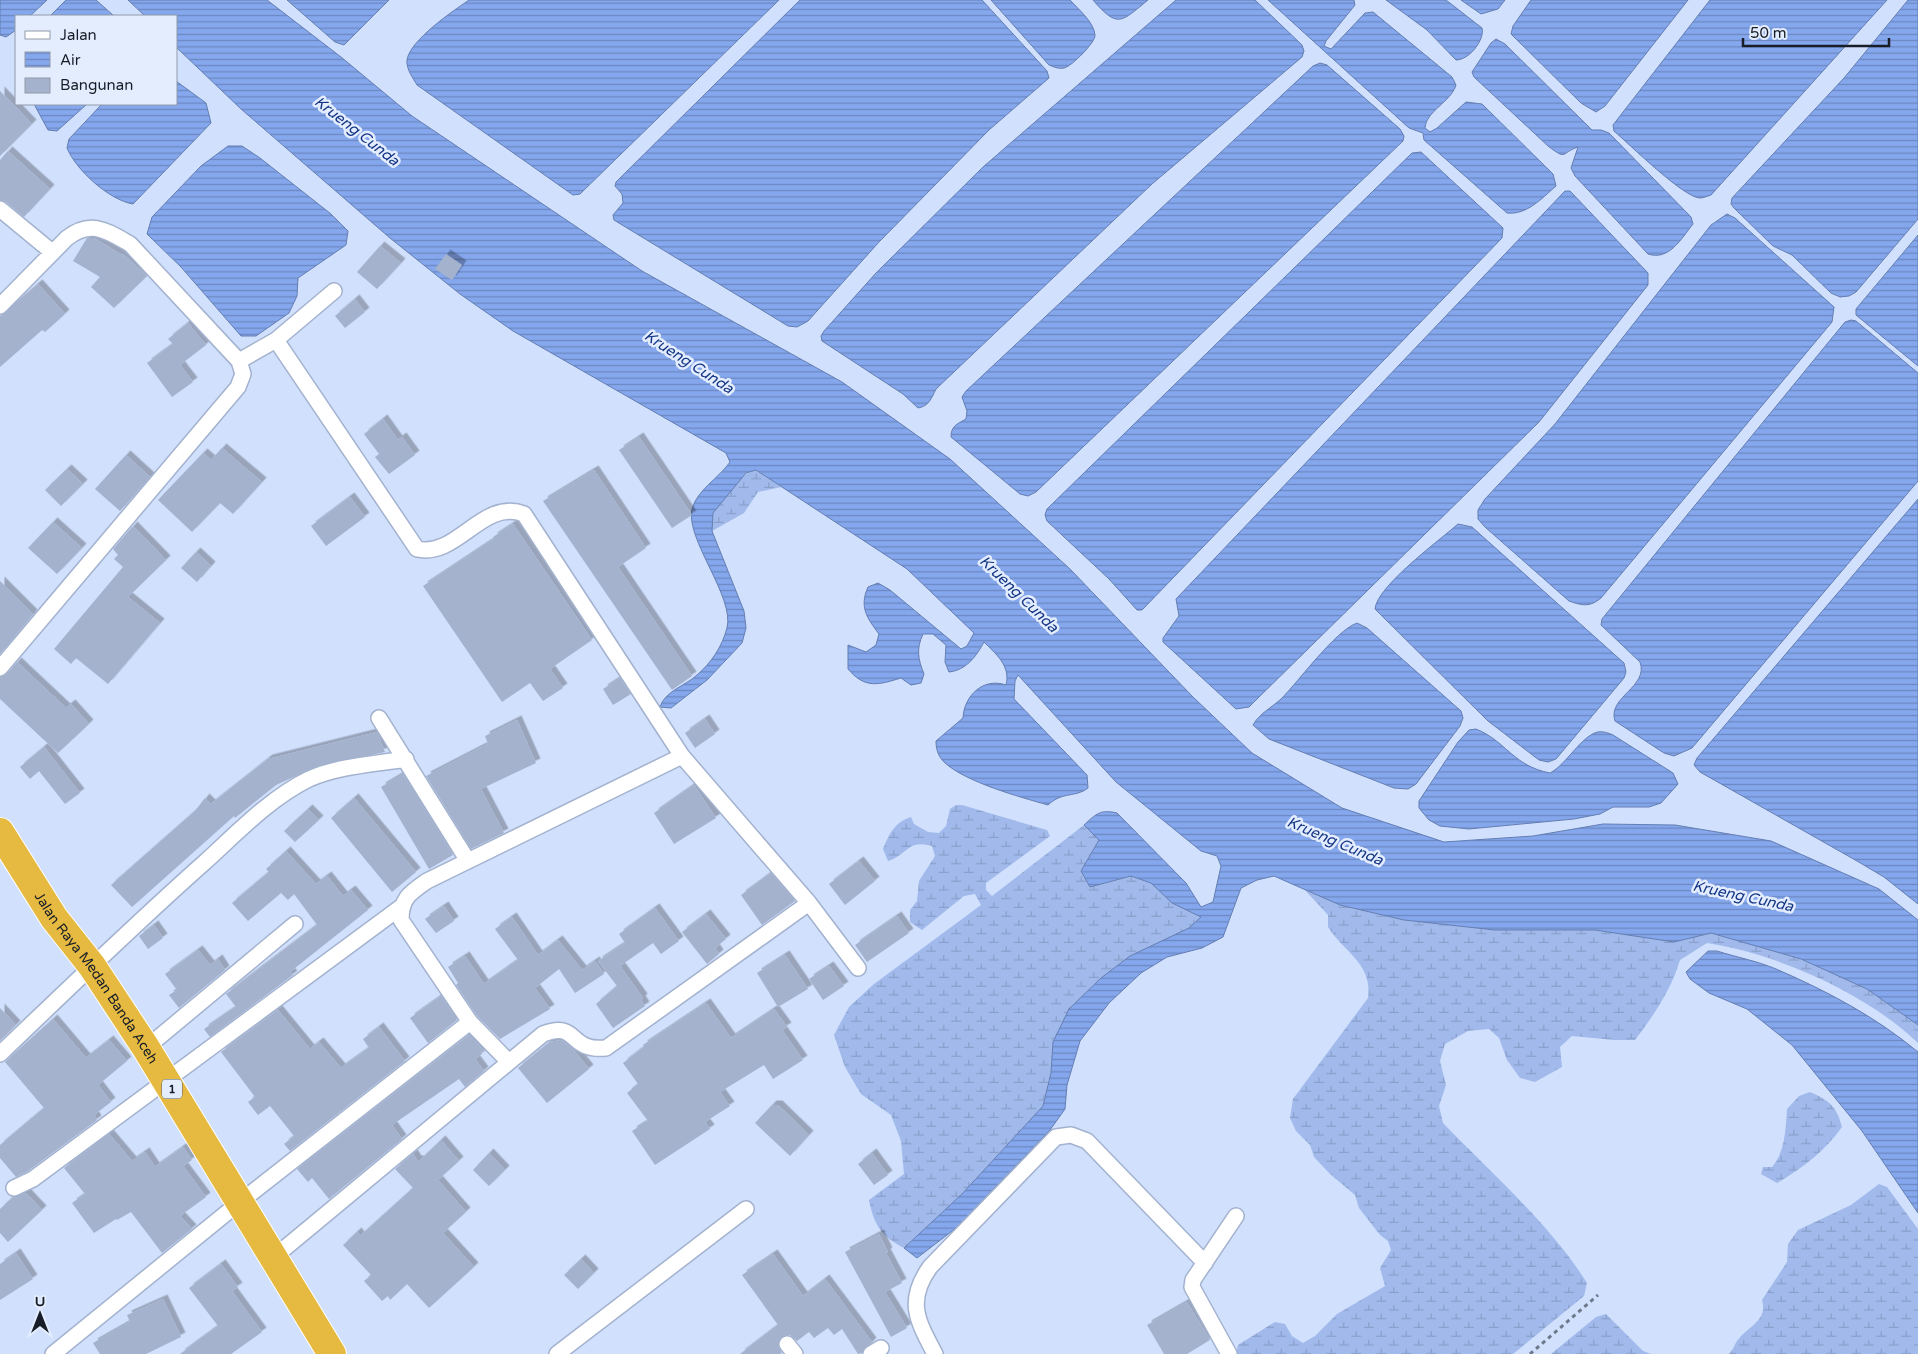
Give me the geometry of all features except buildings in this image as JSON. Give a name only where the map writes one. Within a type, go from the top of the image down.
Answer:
[{"type":"highway","name":"Jalan Raya Medan Banda Aceh","points":[[3,843],[54,918],[92,966],[146,1048],[332,1354]]},
{"type":"street","points":[[0,209],[52,252]]},
{"type":"street","points":[[0,306],[52,252],[78,229],[91,227],[108,231],[130,244],[239,361],[243,374],[238,387],[0,668]]},
{"type":"street","points":[[239,361],[276,340],[334,291]]},
{"type":"street","points":[[276,340],[417,549],[428,552],[441,547],[499,511],[512,509],[524,514],[682,756],[809,903],[858,968]]},
{"type":"street","points":[[379,718],[468,861]]},
{"type":"street","points":[[14,1188],[32,1179],[401,907],[410,893],[426,881],[682,756]]},
{"type":"street","points":[[0,1054],[92,966],[258,814],[310,779],[334,772],[406,759]]},
{"type":"street","points":[[273,1258],[543,1034],[557,1028],[568,1031],[580,1045],[592,1049],[606,1048],[809,903]]},
{"type":"street","points":[[401,907],[401,920],[470,1022],[509,1062]]},
{"type":"street","points":[[146,1048],[295,924]]},
{"type":"street","points":[[53,1354],[240,1202],[470,1022]]},
{"type":"street","points":[[935,1354],[923,1331],[915,1308],[915,1296],[922,1278],[930,1266],[1056,1137],[1071,1135],[1087,1141],[1205,1263]]},
{"type":"street","points":[[557,1354],[746,1209]]},
{"type":"street","points":[[1229,1354],[1192,1287],[1193,1280],[1236,1216]]},
{"type":"path","points":[[1530,1354],[1598,1295]]},
{"type":"green space","points":[[756,470],[781,487],[758,492],[744,513],[712,531],[713,513],[717,505],[732,486],[750,472]]},
{"type":"green space","points":[[956,805],[962,805],[1047,830],[1050,836],[986,883],[986,890],[992,896],[1084,825],[1099,840],[1081,871],[1090,887],[1131,876],[1151,883],[1172,903],[1201,917],[1190,928],[1130,956],[1053,1042],[1051,1073],[1043,1106],[962,1194],[904,1248],[896,1244],[880,1229],[873,1216],[869,1200],[904,1174],[901,1141],[891,1115],[861,1094],[845,1067],[834,1035],[849,1007],[874,984],[981,905],[975,894],[964,896],[922,930],[910,922],[910,910],[917,901],[919,881],[935,856],[932,846],[918,844],[888,861],[883,849],[893,829],[905,819],[911,817],[914,824],[928,832],[939,833],[946,826],[950,809]]},
{"type":"green space","points":[[1304,889],[1340,905],[1404,920],[1495,930],[1595,930],[1674,942],[1711,933],[1801,959],[1867,989],[1918,1025],[1918,1043],[1873,1008],[1820,978],[1763,956],[1707,943],[1680,960],[1672,982],[1661,1002],[1635,1040],[1572,1036],[1560,1047],[1562,1067],[1535,1082],[1520,1078],[1507,1060],[1499,1038],[1489,1029],[1468,1031],[1445,1044],[1440,1061],[1446,1085],[1439,1106],[1443,1123],[1556,1240],[1587,1283],[1584,1296],[1513,1354],[1236,1354],[1238,1345],[1275,1322],[1285,1324],[1292,1336],[1303,1343],[1315,1336],[1337,1314],[1385,1286],[1380,1268],[1391,1250],[1388,1241],[1380,1235],[1359,1208],[1355,1195],[1330,1174],[1314,1157],[1310,1145],[1296,1131],[1290,1118],[1293,1099],[1368,998],[1368,986],[1362,967],[1328,927],[1328,915]]},
{"type":"green space","points":[[1810,1092],[1827,1101],[1835,1109],[1842,1127],[1813,1158],[1777,1183],[1761,1174],[1763,1167],[1772,1167],[1780,1155],[1784,1140],[1787,1109],[1799,1096]]},
{"type":"green space","points":[[1879,1184],[1887,1187],[1918,1229],[1918,1354],[1729,1354],[1741,1336],[1760,1318],[1763,1307],[1762,1300],[1787,1262],[1788,1244],[1798,1230],[1851,1205]]},
{"type":"green space","points":[[1606,1314],[1643,1351],[1651,1354],[1551,1354],[1596,1317]]},
{"type":"water","points":[[0,0],[47,0],[31,15],[15,15],[15,31],[6,37],[0,35]]},
{"type":"water","points":[[66,0],[96,0],[113,15],[51,15]]},
{"type":"water","name":"Krueng Cunda","points":[[128,0],[267,0],[341,57],[412,116],[642,271],[842,382],[950,459],[1070,569],[1193,697],[1252,753],[1342,808],[1444,842],[1533,836],[1603,824],[1675,825],[1771,841],[1879,889],[1918,920],[1918,1025],[1867,989],[1801,959],[1711,933],[1674,942],[1595,930],[1495,930],[1404,920],[1340,905],[1274,876],[1257,880],[1241,888],[1223,937],[1202,948],[1167,957],[1141,973],[1109,1003],[1080,1041],[1067,1085],[1065,1109],[1050,1130],[956,1228],[917,1258],[904,1248],[962,1194],[1043,1106],[1051,1073],[1053,1042],[1069,1009],[1101,978],[1130,956],[1189,928],[1201,917],[1172,903],[1151,883],[1131,876],[1090,887],[1081,871],[1099,840],[1084,825],[1099,813],[1117,813],[1186,883],[1201,907],[1213,902],[1221,866],[1217,856],[1201,851],[1116,782],[1018,675],[1015,681],[1014,699],[1087,775],[1088,788],[1059,798],[1048,805],[979,782],[965,776],[944,762],[936,747],[936,741],[963,718],[967,702],[976,690],[990,684],[1006,685],[1006,672],[1001,661],[984,642],[970,662],[961,669],[949,672],[945,662],[946,645],[933,634],[923,634],[919,649],[919,659],[924,674],[921,683],[911,685],[901,678],[879,684],[860,680],[848,669],[848,645],[866,652],[876,645],[879,634],[871,623],[864,606],[868,587],[878,583],[890,590],[961,649],[967,646],[974,633],[907,569],[756,470],[746,473],[713,513],[712,531],[744,611],[746,628],[742,643],[707,680],[671,708],[660,707],[666,697],[692,679],[707,665],[719,648],[727,628],[728,615],[724,601],[702,552],[692,521],[692,509],[695,502],[703,490],[730,462],[726,453],[513,331],[460,294],[390,238],[241,109],[178,49],[178,15],[144,15]]},
{"type":"water","points":[[287,0],[389,0],[344,45],[335,42]]},
{"type":"water","points":[[469,0],[779,0],[580,194],[573,195],[417,85],[410,73],[407,60],[416,44],[433,27]]},
{"type":"water","points":[[800,0],[982,0],[1047,71],[1049,78],[989,130],[879,242],[808,321],[797,327],[788,326],[614,220],[613,215],[623,203],[622,194],[615,186],[616,182]]},
{"type":"water","points":[[991,0],[1070,0],[1092,25],[1094,38],[1082,54],[1067,67],[1060,68],[1049,65]]},
{"type":"water","points":[[1093,0],[1148,0],[1125,17],[1114,19]]},
{"type":"water","points":[[1176,0],[1255,0],[1302,45],[1304,51],[1302,57],[1152,184],[936,389],[925,406],[918,408],[903,394],[822,341],[821,336],[824,331],[876,273],[983,167]]},
{"type":"water","points":[[1268,0],[1354,0],[1355,5],[1326,41],[1324,46],[1331,49],[1365,13],[1373,12],[1452,77],[1456,85],[1449,96],[1430,116],[1425,128],[1430,132],[1437,128],[1466,102],[1482,104],[1553,174],[1556,186],[1527,209],[1507,213],[1424,140],[1423,133],[1409,128]]},
{"type":"water","points":[[1386,0],[1446,0],[1482,28],[1479,43],[1466,57],[1456,60],[1427,30]]},
{"type":"water","points":[[1461,0],[1505,0],[1498,9],[1481,14]]},
{"type":"water","points":[[1531,0],[1688,0],[1605,106],[1596,112],[1581,103],[1511,34],[1513,26]]},
{"type":"water","points":[[1710,0],[1887,0],[1711,195],[1700,198],[1692,196],[1669,180],[1614,131],[1613,125]]},
{"type":"water","points":[[1908,0],[1918,0],[1918,219],[1856,292],[1849,296],[1840,297],[1831,293],[1792,255],[1773,246],[1734,208],[1731,204],[1732,198],[1844,78]]},
{"type":"water","points":[[1496,39],[1505,44],[1592,130],[1601,130],[1609,133],[1691,217],[1693,224],[1679,242],[1668,252],[1655,255],[1648,254],[1575,176],[1571,168],[1578,147],[1564,154],[1554,151],[1474,77],[1472,72],[1491,43]]},
{"type":"water","points":[[1320,63],[1327,65],[1400,129],[1404,136],[1403,141],[1036,492],[1028,496],[1020,494],[951,437],[953,428],[966,419],[967,411],[962,397],[966,391],[1313,66]]},
{"type":"water","points":[[178,82],[206,103],[211,123],[133,204],[114,197],[94,183],[71,157],[67,148],[69,139],[101,105],[178,105]]},
{"type":"water","points":[[35,105],[86,105],[57,131],[48,130]]},
{"type":"water","points":[[228,146],[242,146],[260,158],[331,214],[348,231],[346,245],[298,278],[297,296],[289,313],[256,336],[241,336],[181,267],[147,234],[152,217],[201,166]]},
{"type":"water","points":[[1421,152],[1503,228],[1502,238],[1142,610],[1137,610],[1109,579],[1047,521],[1045,515],[1047,509],[1412,153]]},
{"type":"water","points":[[1565,191],[1570,191],[1648,273],[1648,285],[1539,422],[1249,707],[1236,709],[1163,642],[1163,638],[1179,616],[1176,599]]},
{"type":"water","points":[[1727,214],[1735,218],[1834,307],[1832,322],[1601,598],[1586,605],[1569,601],[1485,527],[1478,519],[1478,510],[1485,499],[1555,424],[1711,225]]},
{"type":"water","points":[[1918,235],[1918,366],[1856,315],[1856,309]]},
{"type":"water","points":[[1856,321],[1918,373],[1918,481],[1692,748],[1674,756],[1664,753],[1615,721],[1614,713],[1617,705],[1639,678],[1641,671],[1640,662],[1601,625],[1602,619],[1845,322]]},
{"type":"water","points":[[1918,499],[1918,904],[1884,877],[1700,772],[1694,765],[1697,758]]},
{"type":"water","points":[[1458,524],[1472,527],[1624,663],[1626,672],[1624,678],[1556,759],[1548,762],[1539,760],[1488,721],[1375,609],[1378,599],[1397,576]]},
{"type":"water","points":[[1357,623],[1367,628],[1461,711],[1463,718],[1460,726],[1416,784],[1408,789],[1394,788],[1269,739],[1253,725],[1262,714],[1281,699],[1338,636]]},
{"type":"water","points":[[1476,729],[1495,740],[1527,765],[1550,773],[1562,764],[1592,734],[1608,733],[1673,773],[1678,784],[1661,803],[1649,807],[1613,807],[1600,814],[1574,819],[1469,829],[1440,826],[1429,820],[1419,808],[1419,801],[1458,742],[1469,730]]},
{"type":"water","points":[[1708,951],[1717,951],[1761,964],[1814,986],[1868,1016],[1918,1052],[1918,1213],[1862,1131],[1792,1045],[1747,1009],[1709,993],[1690,979],[1686,972]]}]
